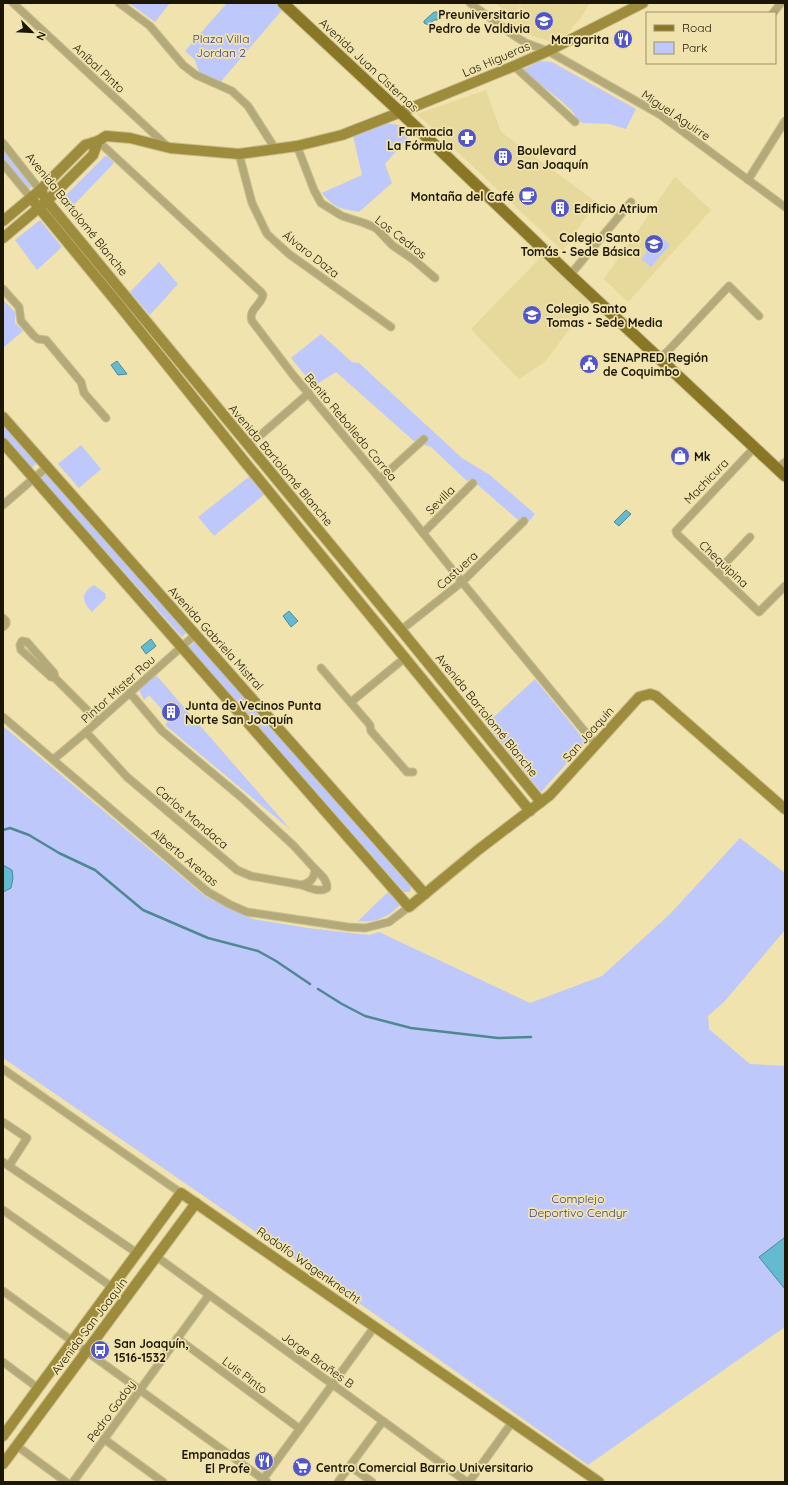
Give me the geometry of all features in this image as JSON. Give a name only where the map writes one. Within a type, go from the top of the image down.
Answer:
[{"type":"main road","name":"Avenida Juan Cisternas","points":[[283,3],[401,112],[570,275],[754,448],[782,468]]},
{"type":"street","name":"Aníbal Pinto","points":[[13,3],[170,148]]},
{"type":"street","points":[[119,3],[150,26],[183,64],[196,75],[232,91],[248,106],[276,150]]},
{"type":"street","name":"Miguel Aguirre","points":[[470,3],[526,43],[548,51],[659,114],[785,207]]},
{"type":"street","name":"Las Higueras","points":[[3,221],[40,190],[85,145],[98,141],[106,136],[130,138],[170,148],[239,154],[276,150],[342,135],[514,66],[548,51],[643,3]]},
{"type":"street","points":[[774,12],[781,3]]},
{"type":"street","points":[[514,66],[575,122]]},
{"type":"street","points":[[748,180],[784,125]]},
{"type":"street","points":[[3,238],[39,209],[93,155],[98,141]]},
{"type":"street","name":"Benito Rebolledo Correa","points":[[98,141],[261,292],[263,296],[262,300],[252,311],[250,316],[252,321],[293,375],[380,479],[462,582],[596,745]]},
{"type":"street","name":"Avenida Bartolomé Blanche","points":[[3,143],[47,201],[541,802]]},
{"type":"street","name":"Los Cedros","points":[[297,146],[314,190],[321,203],[342,216],[376,228],[392,245],[414,260],[435,278]]},
{"type":"street","name":"Álvaro Daza","points":[[239,154],[252,203],[267,234],[289,254],[391,327]]},
{"type":"street","name":"Avenida Bartolomé Blanche","points":[[3,164],[530,811]]},
{"type":"street","points":[[570,275],[631,202]]},
{"type":"street","points":[[660,358],[729,286],[759,316]]},
{"type":"street","points":[[3,289],[19,307],[21,321],[34,336],[38,339],[46,340],[81,382],[84,393],[106,418]]},
{"type":"street","points":[[119,305],[128,298]]},
{"type":"street","points":[[248,446],[309,393]]},
{"type":"street","name":"Avenida Gabriela Mistral","points":[[3,417],[425,894]]},
{"type":"street","points":[[380,479],[424,439]]},
{"type":"street","points":[[3,443],[409,907]]},
{"type":"street","name":"Machicura","points":[[676,531],[754,448]]},
{"type":"street","points":[[3,505],[47,467]]},
{"type":"street","name":"Sevilla","points":[[423,533],[473,483]]},
{"type":"street","name":"Castuera","points":[[401,630],[462,582],[524,521]]},
{"type":"street","name":"Chequipina","points":[[676,531],[677,534],[759,612],[785,586]]},
{"type":"street","points":[[717,572],[750,536]]},
{"type":"street","points":[[3,618],[6,621],[6,624],[3,627]]},
{"type":"street","name":"Pintor Mister Rou","points":[[54,759],[196,634]]},
{"type":"street","points":[[55,678],[54,673],[27,642],[22,641],[20,645],[21,650],[51,677],[55,678],[98,721]]},
{"type":"street","points":[[351,702],[406,657]]},
{"type":"street","points":[[321,668],[370,724],[371,731],[381,743],[407,772],[413,772]]},
{"type":"street","name":"Carlos Mondaca","points":[[86,732],[127,777],[237,870],[251,876],[302,885],[318,890],[324,890],[327,888],[327,883],[324,878],[293,845],[241,797],[162,731],[130,693]]},
{"type":"street","name":"San Joaquín","points":[[409,907],[478,850],[550,795],[639,696],[650,694],[656,696],[785,809]]},
{"type":"street","name":"Alberto Arenas","points":[[3,717],[208,892],[228,904],[247,912],[268,916],[335,926],[365,928],[389,922],[409,907]]},
{"type":"street","points":[[302,885],[310,882],[314,876],[315,869]]},
{"type":"street","name":"Rodolfo Wagenknecht","points":[[3,1069],[599,1482]]},
{"type":"street","points":[[3,1122],[27,1138],[6,1164],[137,1253]]},
{"type":"street","name":"Avenida San Joaquín","points":[[3,1436],[181,1192]]},
{"type":"street","name":"Avenida San Joaquín","points":[[3,1464],[196,1203]]},
{"type":"street","points":[[3,1210],[112,1288]]},
{"type":"street","name":"Jorge Brañes B","points":[[156,1256],[468,1482]]},
{"type":"street","points":[[3,1291],[264,1481],[375,1326]]},
{"type":"street","name":"Pedro Godoy","points":[[73,1482],[209,1295]]},
{"type":"street","name":"Luis Pinto","points":[[177,1338],[300,1429]]},
{"type":"street","points":[[3,1362],[38,1388]]},
{"type":"street","points":[[338,1482],[383,1421]]},
{"type":"street","points":[[468,1482],[513,1421]]},
{"type":"street","points":[[104,1439],[163,1482]]},
{"type":"street","points":[[16,1446],[66,1482]]},
{"type":"street","points":[[350,1466],[372,1482]]},
{"type":"shaded area","points":[[495,3],[522,3],[512,16]]},
{"type":"shaded area","name":"Preuniversitario Pedro de Valdivia","points":[[523,3],[590,3],[580,19],[565,36],[552,42],[526,34],[508,23]]},
{"type":"shaded area","points":[[434,12],[437,12],[440,16],[437,20],[434,20],[428,25],[424,23],[424,21]]},
{"type":"shaded area","points":[[486,90],[501,132],[596,202],[563,251],[417,114]]},
{"type":"shaded area","name":"Colegio Santo Tomás - Sede Básica","points":[[675,177],[711,210],[628,302],[604,279]]},
{"type":"shaded area","name":"Colegio Santo Tomas - Sede Media","points":[[541,257],[589,302],[546,361],[519,379],[471,329]]},
{"type":"shaded area","points":[[117,361],[127,374],[118,375],[111,365]]},
{"type":"shaded area","points":[[626,510],[631,514],[619,526],[614,522]]},
{"type":"shaded area","points":[[289,611],[298,621],[291,627],[283,616]]},
{"type":"shaded area","points":[[151,639],[156,646],[146,654],[141,647]]},
{"type":"shaded area","points":[[3,865],[12,870],[13,878],[11,888],[3,892]]},
{"type":"shaded area","points":[[784,1238],[785,1240],[785,1289],[759,1257]]},
{"type":"green space","points":[[129,3],[170,3],[155,22]]},
{"type":"green space","name":"Plaza Villa Jordan 2","points":[[227,3],[275,3],[282,10],[219,84],[200,76],[195,60],[185,51]]},
{"type":"green space","points":[[539,61],[552,62],[636,109],[626,129],[609,124],[583,123],[578,121],[573,112],[559,99],[522,70]]},
{"type":"green space","points":[[385,123],[399,125],[411,134],[385,164],[392,183],[359,212],[334,205],[322,193],[362,175],[353,136]]},
{"type":"green space","points":[[3,149],[33,186],[29,189],[3,158]]},
{"type":"green space","points":[[105,156],[109,157],[114,163],[68,211],[59,202]]},
{"type":"green space","points":[[40,220],[62,247],[37,270],[15,240]]},
{"type":"green space","points":[[660,236],[670,245],[651,267],[641,259]]},
{"type":"green space","points":[[159,262],[178,284],[150,315],[130,292]]},
{"type":"green space","points":[[3,300],[15,312],[15,323],[23,331],[3,348]]},
{"type":"green space","points":[[321,334],[352,362],[359,363],[462,458],[490,475],[535,514],[525,526],[471,479],[467,481],[431,447],[415,442],[336,372],[314,386],[291,358]]},
{"type":"green space","points":[[3,424],[37,463],[31,468],[3,437]]},
{"type":"green space","points":[[81,445],[101,469],[79,488],[58,464]]},
{"type":"green space","points":[[47,473],[187,632],[182,637],[41,479]]},
{"type":"green space","points":[[250,476],[265,494],[214,536],[198,517]]},
{"type":"green space","points":[[94,585],[105,593],[106,598],[92,612],[86,605],[84,598],[86,591]]},
{"type":"green space","points":[[195,642],[411,887],[410,892],[404,892],[189,647]]},
{"type":"green space","points":[[156,675],[291,830],[165,725],[170,719],[149,695],[144,700],[140,692],[140,688]]},
{"type":"green space","points":[[535,679],[586,742],[541,792],[486,724]]},
{"type":"green space","name":"Complejo Deportivo Cendyr","points":[[3,726],[206,897],[253,919],[308,928],[369,935],[379,932],[530,1003],[602,976],[670,914],[740,838],[785,873],[785,930],[724,1002],[708,1016],[709,1029],[750,1064],[785,1066],[785,1327],[588,1465],[349,1296],[3,1058]]},
{"type":"green space","points":[[389,891],[399,902],[399,906],[390,914],[380,919],[358,921]]},
{"type":"waterway","points":[[3,830],[10,828],[29,835],[59,853],[95,870],[143,910],[208,938],[258,951],[276,961],[310,984]]},
{"type":"waterway","points":[[318,989],[365,1016],[411,1028],[498,1038],[531,1037]]},
{"type":"place","name":"Preuniversitario Pedro de Valdivia","points":[[544,21]]},
{"type":"place","name":"Margarita","points":[[623,39]]},
{"type":"place","name":"Farmacia La Fórmula","points":[[467,138]]},
{"type":"place","name":"Boulevard San Joaquín","points":[[503,157]]},
{"type":"place","name":"Montaña del Café","points":[[528,196]]},
{"type":"place","name":"Edificio Atrium","points":[[560,208]]},
{"type":"place","name":"Colegio Santo Tomás - Sede Básica","points":[[654,244]]},
{"type":"place","name":"Colegio Santo Tomas - Sede Media","points":[[532,315]]},
{"type":"place","name":"SENAPRED Región de Coquimbo","points":[[589,364]]},
{"type":"place","name":"Mk","points":[[680,456]]},
{"type":"place","name":"Junta de Vecinos Punta Norte San Joaquín","points":[[171,712]]},
{"type":"place","name":"San Joaquín, 1516-1532","points":[[100,1350]]},
{"type":"place","name":"Empanadas El Profe","points":[[264,1461]]},
{"type":"place","name":"Centro Comercial Barrio Universitario","points":[[302,1467]]}]
